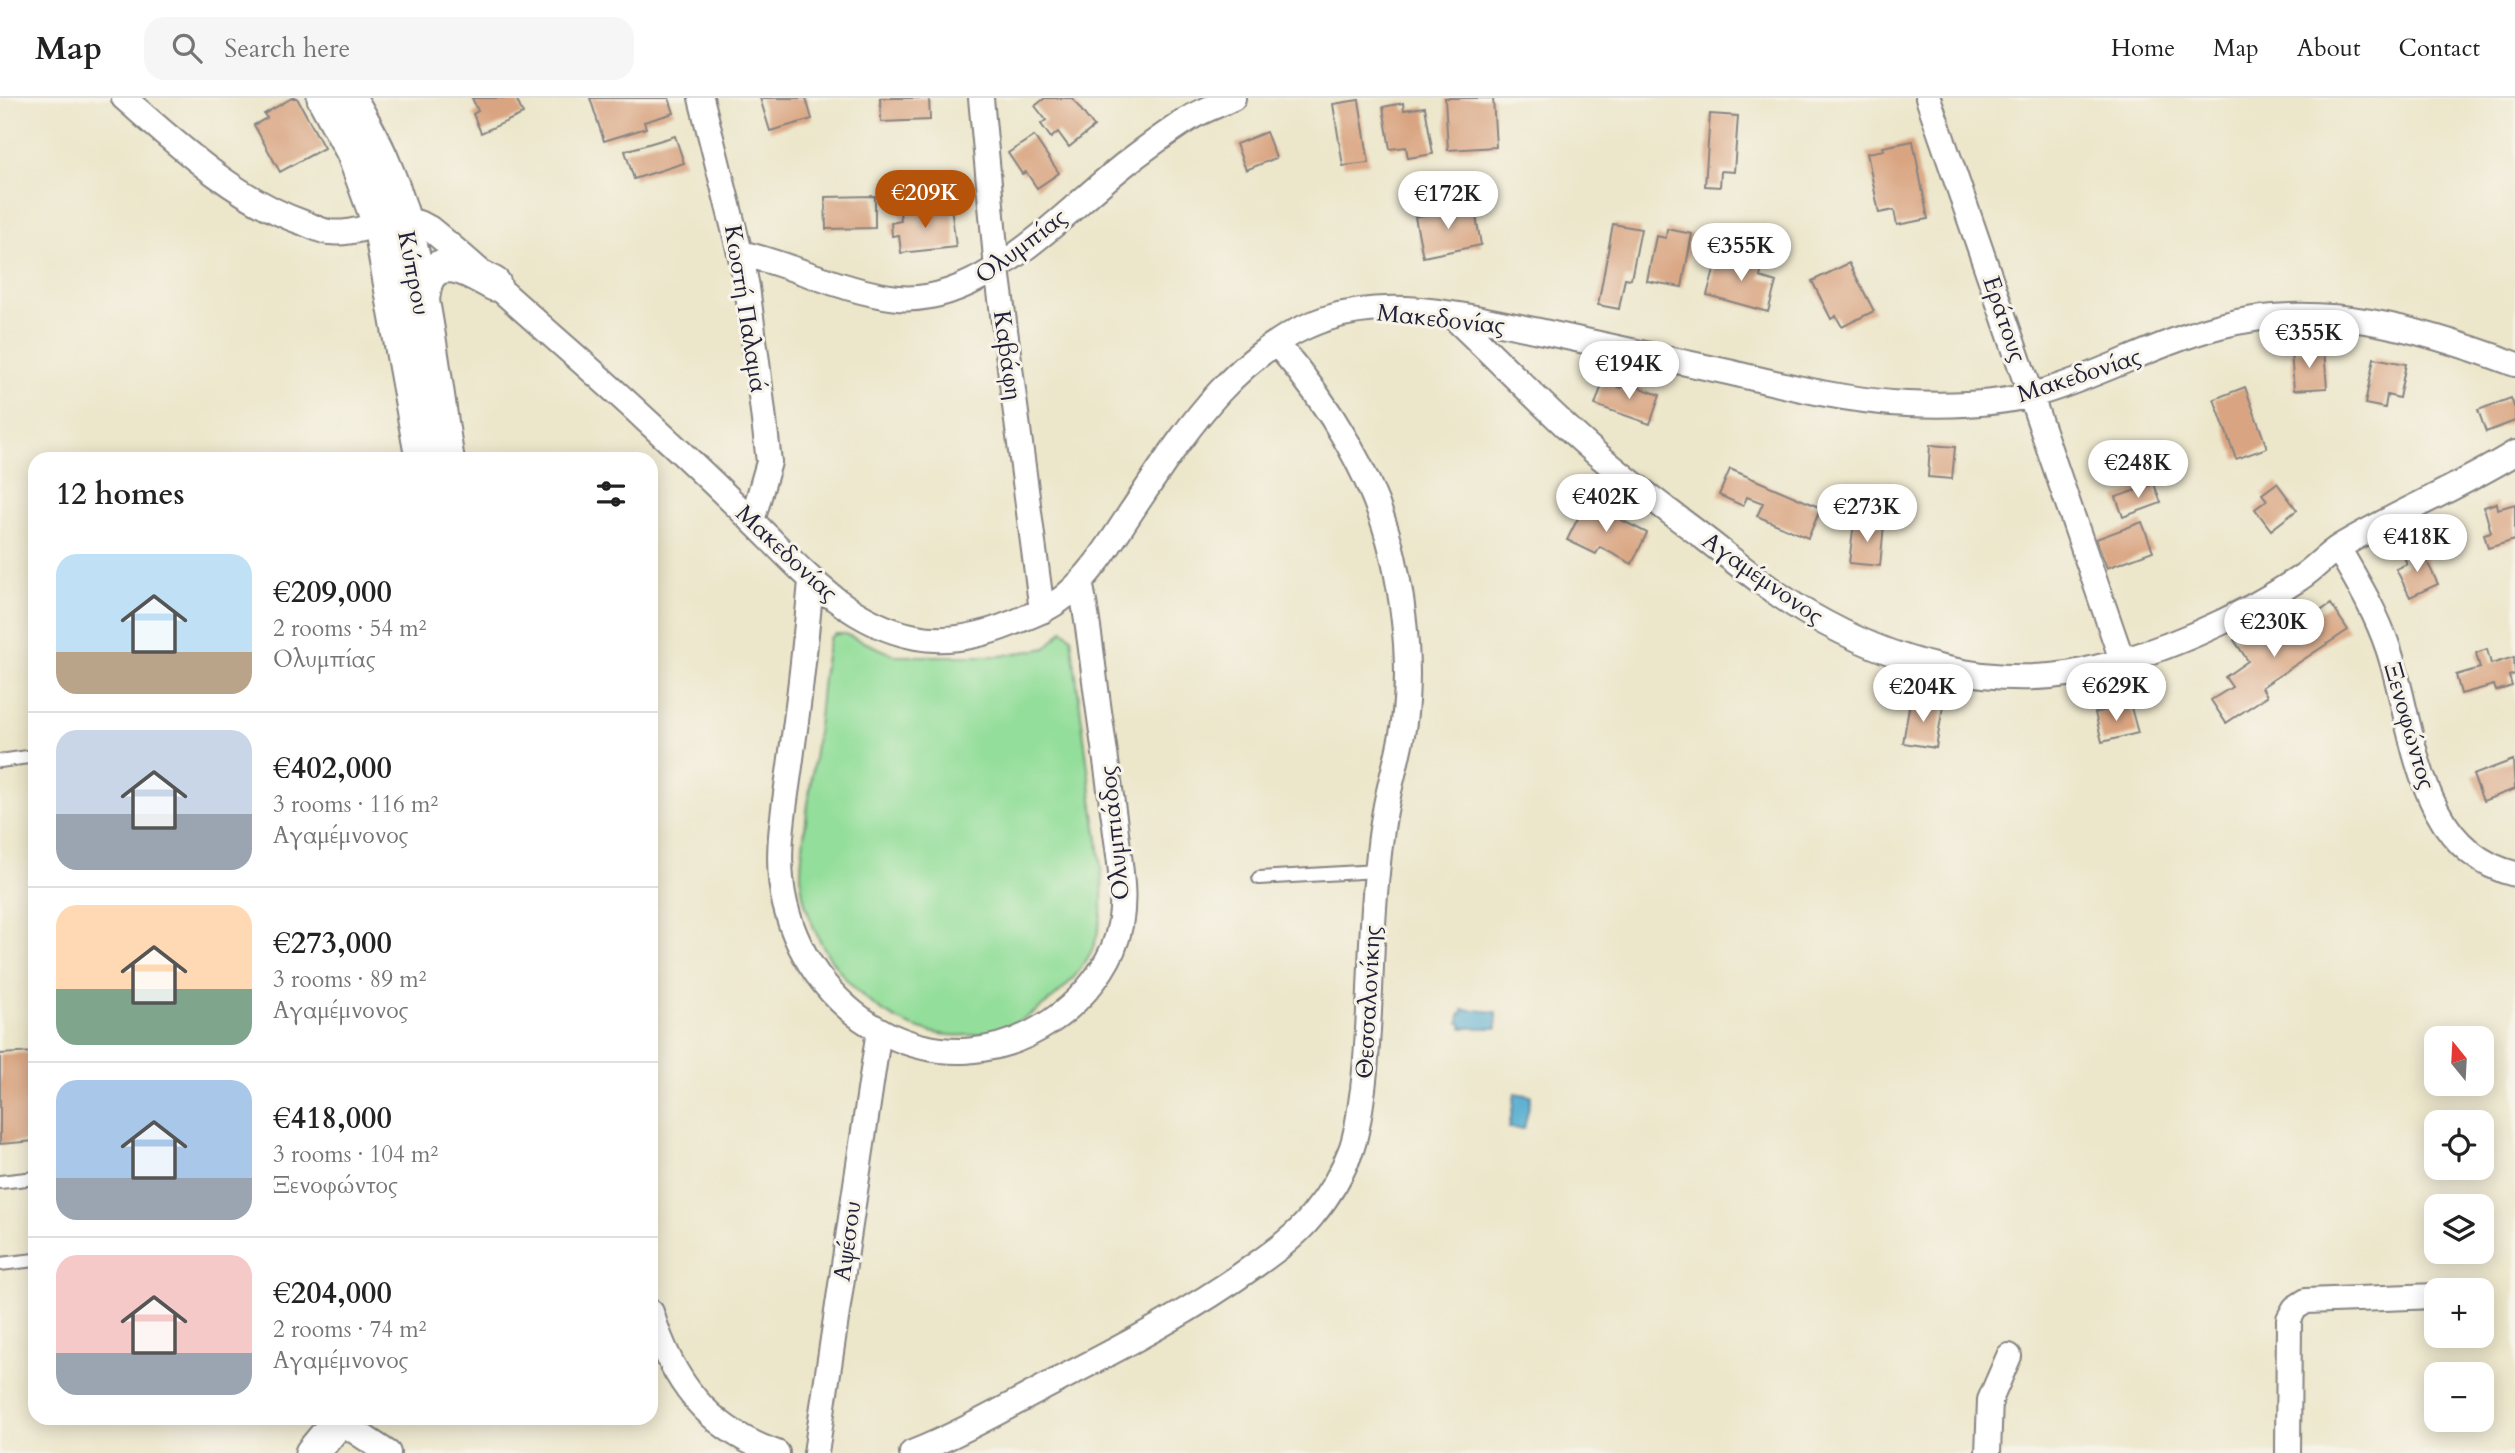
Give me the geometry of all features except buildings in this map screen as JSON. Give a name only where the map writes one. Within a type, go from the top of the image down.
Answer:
[{"type":"main road","name":"Κύπρου","points":[[324,98],[392,223],[422,304],[446,452]]},
{"type":"main road","name":"Κύπρου","points":[[349,98],[384,162],[421,452]]},
{"type":"main road","points":[[422,304],[426,279],[444,266],[459,267],[494,284]]},
{"type":"main road","points":[[289,1453],[324,1425]]},
{"type":"main road","points":[[312,1453],[329,1425]]},
{"type":"street","points":[[124,98],[195,160],[275,213],[330,232],[392,223]]},
{"type":"street","name":"Κωστή Παλαμά","points":[[701,98],[747,287],[769,462],[752,521]]},
{"type":"street","name":"Καβάφη","points":[[981,98],[997,270],[1042,611]]},
{"type":"street","name":"Ολυμπίας","points":[[740,253],[845,288],[899,298],[919,299],[942,294],[966,286],[997,270],[1129,161],[1191,118],[1233,98]]},
{"type":"street","name":"Εράτους","points":[[1928,98],[2122,660]]},
{"type":"street","name":"Μακεδονίας","points":[[392,223],[414,220],[429,228],[644,417],[811,581],[850,610],[869,620],[895,631],[939,640],[995,631],[1057,602],[1080,582],[1101,557],[1203,410],[1230,382],[1277,344],[1308,325],[1344,313],[1393,309],[1451,315],[1870,401],[1959,404],[2032,395],[2205,330],[2240,321],[2277,317],[2320,317],[2413,329],[2515,364]]},
{"type":"street","name":"Αγαμέμνονος","points":[[1451,315],[1552,414],[1630,481],[1783,597],[1840,630],[1918,662],[1987,675],[2059,675],[2122,660],[2196,633],[2300,578],[2338,548],[2515,453]]},
{"type":"street","name":"Θεσσαλονίκης","points":[[912,1453],[978,1423],[1150,1332],[1237,1278],[1285,1243],[1312,1217],[1332,1188],[1352,1147],[1358,1119],[1370,1009],[1377,871],[1385,812],[1403,726],[1407,650],[1395,568],[1382,518],[1361,469],[1310,385],[1277,344]]},
{"type":"street","name":"Ξενοφώντος","points":[[2338,548],[2371,606],[2382,632],[2394,667],[2421,774],[2434,806],[2465,847],[2490,864],[2515,874]]},
{"type":"street","name":"Ολυμπιάδος","points":[[811,581],[800,695],[781,837],[783,894],[792,925],[811,964],[841,1000],[879,1030],[901,1041],[943,1051],[973,1052],[1006,1045],[1040,1029],[1072,1005],[1096,979],[1113,948],[1123,914],[1123,882],[1091,637],[1080,582]]},
{"type":"street","name":"Αψέσου","points":[[816,1453],[879,1030]]},
{"type":"street","points":[[2288,1453],[2289,1319],[2295,1308],[2306,1301],[2424,1296]]},
{"type":"street","points":[[658,1329],[672,1364],[701,1407],[720,1425],[748,1442],[777,1453]]},
{"type":"street","points":[[1988,1453],[1990,1400],[2008,1356]]},
{"type":"street","points":[[344,1425],[388,1453]]},
{"type":"lane","points":[[0,761],[28,757]]},
{"type":"lane","points":[[1259,878],[1377,871]]},
{"type":"lane","points":[[0,1182],[28,1179]]},
{"type":"lane","points":[[0,1264],[28,1261]]},
{"type":"green space","points":[[1063,630],[1071,637],[1101,868],[1102,902],[1094,946],[1084,965],[1063,989],[1047,1003],[1009,1026],[971,1035],[933,1033],[898,1020],[866,998],[838,969],[817,934],[803,895],[802,851],[830,638],[836,634],[845,634],[897,656],[1001,656],[1046,648]]},
{"type":"water","points":[[1463,1009],[1496,1012],[1497,1028],[1462,1028],[1459,1023]]},
{"type":"water","points":[[1515,1093],[1531,1096],[1524,1129],[1509,1128]]}]
